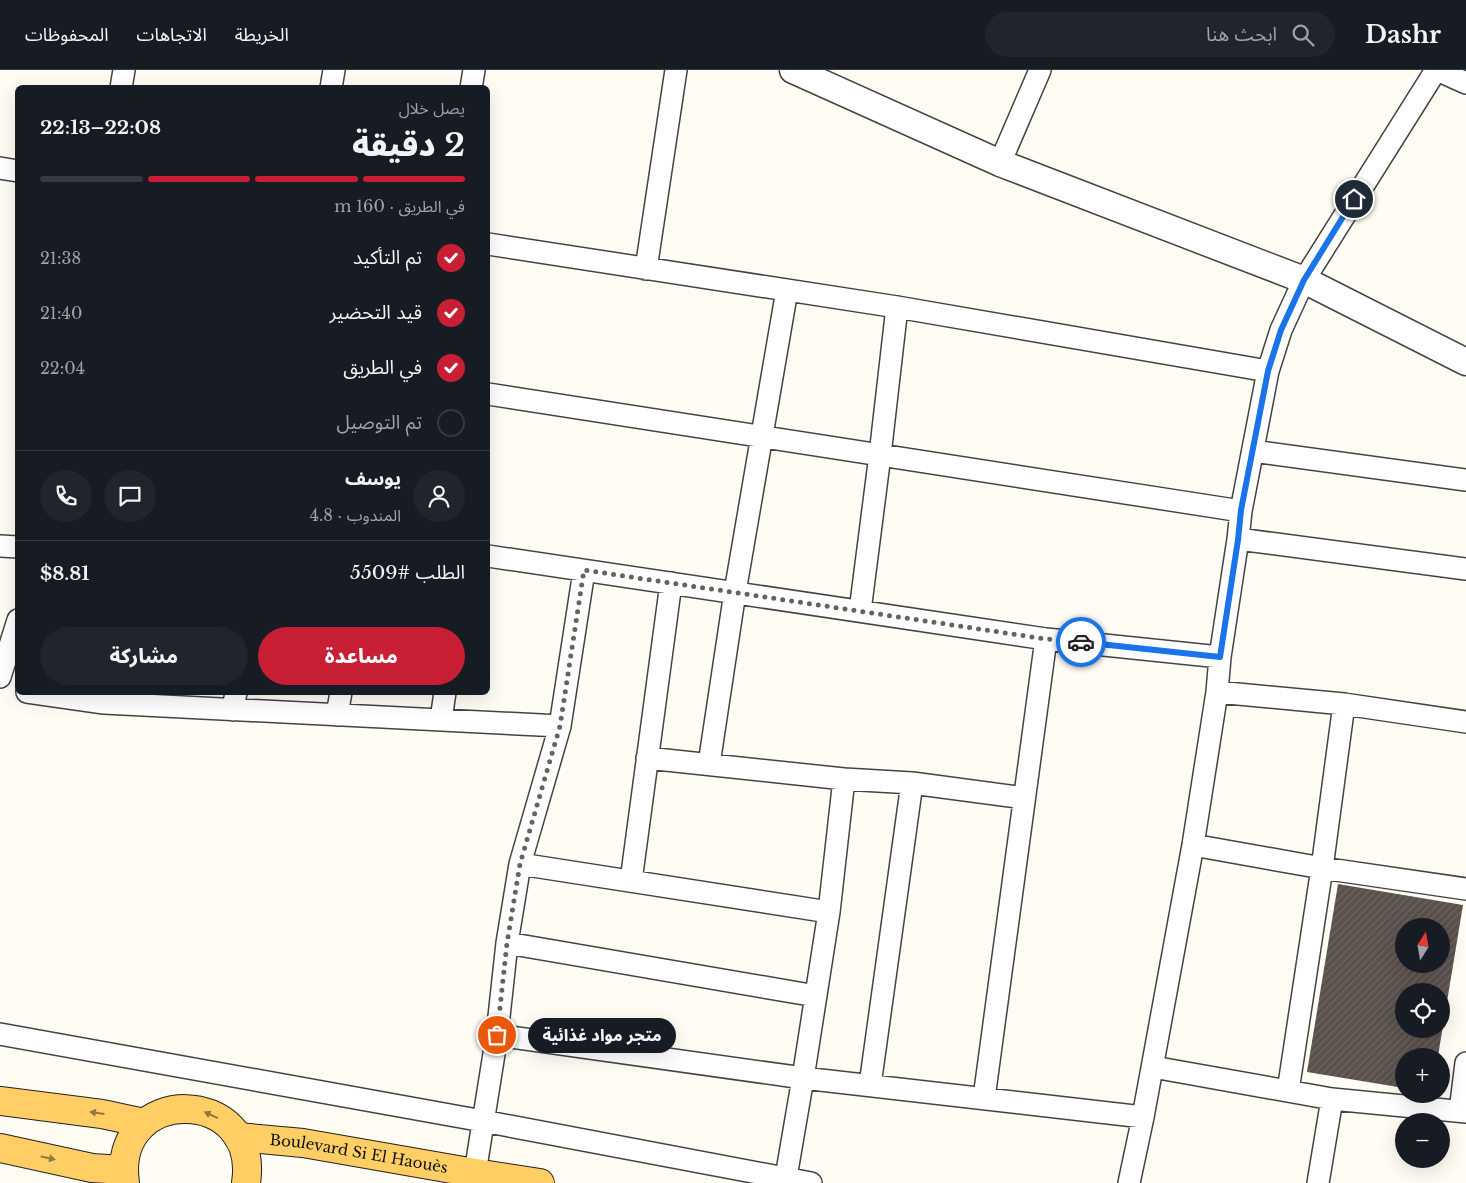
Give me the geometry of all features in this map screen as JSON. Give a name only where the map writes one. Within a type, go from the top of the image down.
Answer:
[{"type":"main road","points":[[0,1101],[102,1114],[144,1123]]},
{"type":"main road","points":[[0,1148],[124,1177],[126,1153],[133,1137],[144,1123],[159,1114],[176,1109],[194,1109],[211,1114],[226,1123],[238,1137],[245,1153],[248,1170],[246,1183]]},
{"type":"main road","name":"Boulevard Si El Haouès","points":[[238,1137],[303,1143],[475,1174],[540,1183]]},
{"type":"street","points":[[122,85],[124,70]]},
{"type":"street","points":[[332,85],[334,70]]},
{"type":"street","points":[[472,85],[474,70]]},
{"type":"street","points":[[646,269],[676,70]]},
{"type":"street","points":[[793,70],[1000,163],[1304,280],[1466,362]]},
{"type":"street","points":[[1000,163],[1040,70]]},
{"type":"street","points":[[1129,1183],[1144,1117],[1193,846],[1217,692],[1220,657],[1241,510],[1254,451],[1268,371],[1281,330],[1304,280],[1436,70],[1466,83]]},
{"type":"street","points":[[0,168],[15,170]]},
{"type":"street","points":[[490,244],[897,307],[1268,371]]},
{"type":"street","points":[[709,764],[735,592],[787,290]]},
{"type":"street","points":[[860,611],[897,307]]},
{"type":"street","points":[[490,394],[1241,510]]},
{"type":"street","points":[[1254,451],[1466,480]]},
{"type":"street","points":[[1238,540],[1466,569]]},
{"type":"street","points":[[0,546],[15,548]]},
{"type":"street","points":[[490,556],[1046,639],[1220,657]]},
{"type":"street","points":[[475,1174],[497,1035],[507,943],[520,864],[560,726],[584,570]]},
{"type":"street","points":[[631,881],[671,583]]},
{"type":"street","points":[[0,677],[15,630]]},
{"type":"street","points":[[984,1098],[1046,639]]},
{"type":"street","points":[[0,689],[15,691]]},
{"type":"street","points":[[1217,692],[1344,704],[1466,722]]},
{"type":"street","points":[[66,695],[105,698],[234,701],[337,715],[560,726]]},
{"type":"street","points":[[337,715],[340,695]]},
{"type":"street","points":[[441,720],[445,695]]},
{"type":"street","points":[[1288,1091],[1322,868],[1344,704]]},
{"type":"street","points":[[647,758],[844,779],[912,783],[1024,798]]},
{"type":"street","points":[[785,1181],[829,912],[844,779]]},
{"type":"street","points":[[870,1085],[912,783]]},
{"type":"street","points":[[1193,846],[1322,868],[1466,889]]},
{"type":"street","points":[[520,864],[829,912]]},
{"type":"street","points":[[507,943],[816,996]]},
{"type":"street","points":[[0,1034],[483,1122],[785,1181],[812,1183]]},
{"type":"street","points":[[497,1035],[803,1078],[1144,1117]]},
{"type":"street","points":[[1153,1067],[1332,1099],[1463,1112],[1466,1063]]},
{"type":"street","points":[[1318,1183],[1332,1099]]},
{"type":"building","points":[[1338,884],[1463,905],[1450,984],[1395,983],[1395,1038],[1441,1038],[1439,1048],[1395,1048],[1395,1087],[1307,1072]]},
{"type":"way so far","points":[[497,1035],[507,943],[520,864],[560,726],[584,570],[1046,639],[1081,642]]},
{"type":"place","name":"متجر مواد غذائية","points":[[497,1035]]},
{"type":"route","points":[[1081,642],[1220,657],[1241,510],[1254,451],[1268,371],[1281,330],[1304,280],[1354,199]]}]
